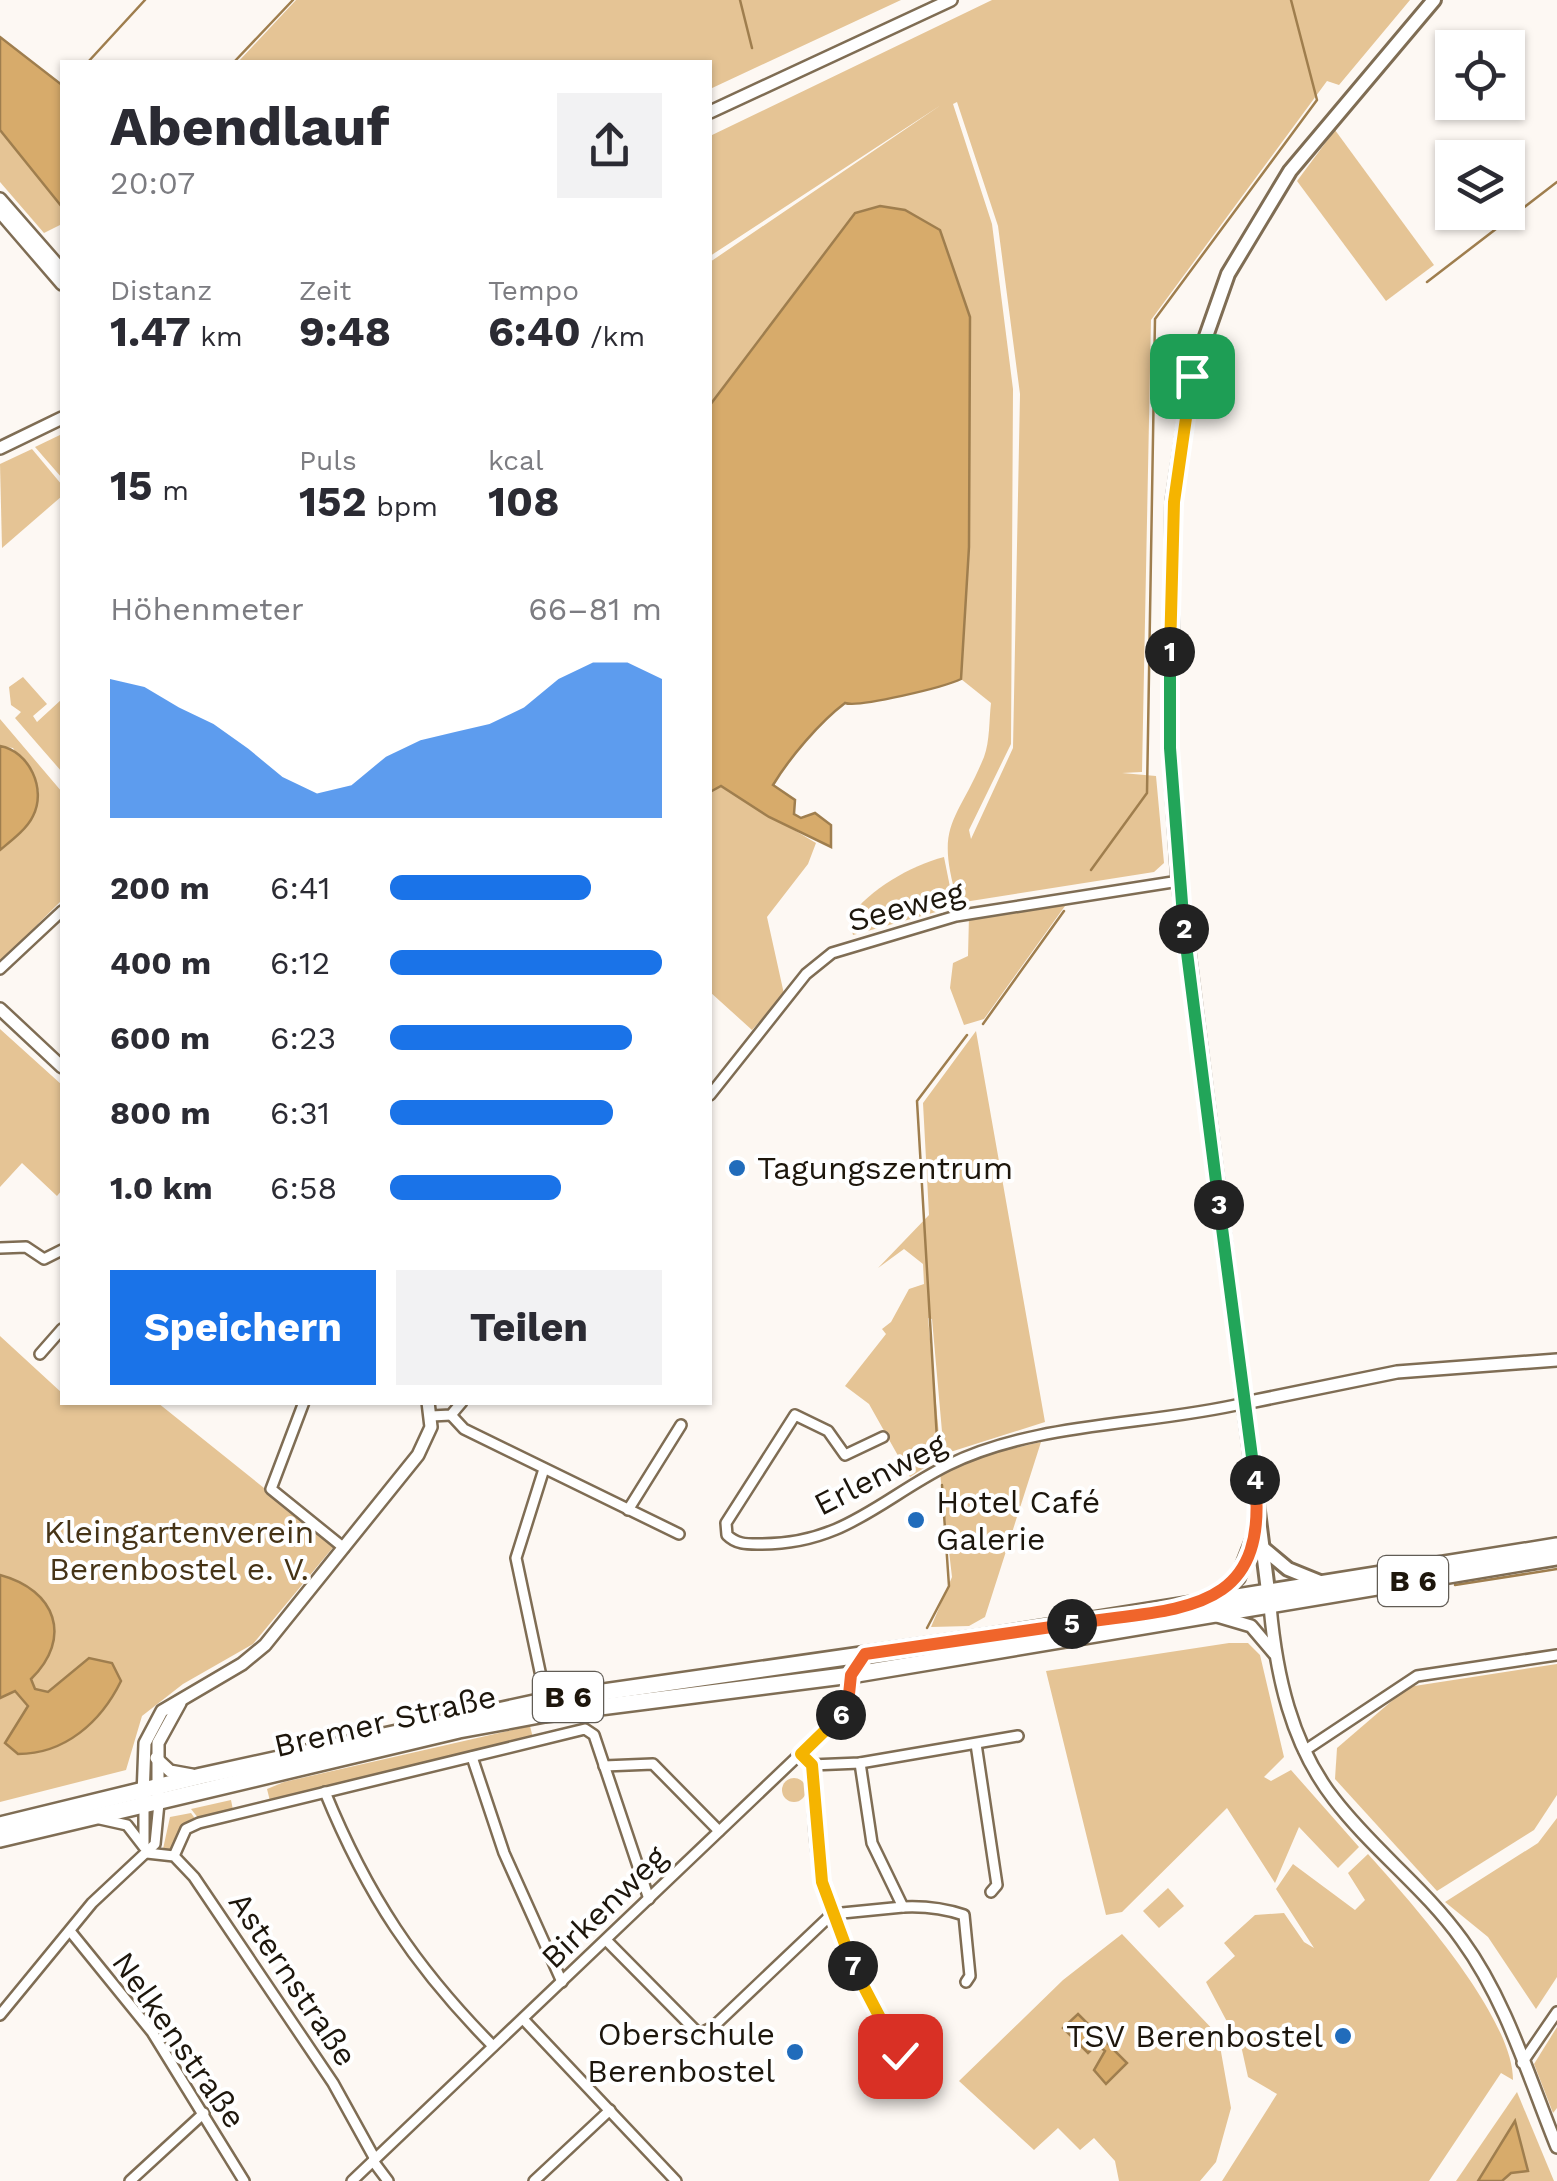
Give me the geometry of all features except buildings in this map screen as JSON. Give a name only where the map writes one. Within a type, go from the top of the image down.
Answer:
[{"type":"main road","points":[[1269,1598],[1179,881],[1170,748],[1172,522],[1182,424],[1204,330],[1249,234],[1290,171],[1434,0]]},
{"type":"main road","points":[[1210,1599],[1238,1578],[1259,1522]]},
{"type":"main road","name":"Bremer Straße","points":[[0,1825],[545,1714],[851,1675],[1216,1616],[1320,1582],[1557,1546]]},
{"type":"main road","points":[[1263,1548],[1288,1569],[1320,1582]]},
{"type":"main road","name":"Bremer Straße","points":[[0,1839],[92,1818],[201,1776],[548,1700],[1210,1599],[1269,1598],[1557,1558]]},
{"type":"street","points":[[712,111],[951,0]]},
{"type":"street","points":[[0,199],[60,268]]},
{"type":"street","points":[[0,212],[60,282]]},
{"type":"street","points":[[0,448],[60,419]]},
{"type":"street","name":"Seeweg","points":[[712,1092],[806,974],[832,953],[956,916],[1179,881]]},
{"type":"street","points":[[0,969],[60,913]]},
{"type":"street","points":[[0,1009],[60,1065]]},
{"type":"street","points":[[0,1248],[26,1247],[44,1260],[60,1254]]},
{"type":"street","points":[[40,1354],[60,1331]]},
{"type":"street","points":[[1245,1403],[1397,1372],[1557,1360]]},
{"type":"street","name":"Erlenweg","points":[[883,1437],[845,1455],[828,1432],[795,1415],[726,1522],[727,1535],[738,1543],[760,1544],[818,1535],[877,1511],[955,1462],[996,1447],[1245,1403]]},
{"type":"street","points":[[303,1405],[271,1489],[344,1548]]},
{"type":"street","points":[[151,1796],[145,1742],[162,1711],[256,1653],[418,1455],[430,1434],[429,1405]]},
{"type":"street","points":[[431,1416],[452,1415],[460,1405]]},
{"type":"street","points":[[452,1415],[464,1430],[679,1534]]},
{"type":"street","points":[[628,1510],[681,1425]]},
{"type":"street","points":[[542,1680],[516,1558],[544,1468]]},
{"type":"street","points":[[1269,1598],[1283,1691],[1304,1750],[1335,1801],[1463,1941],[1504,2015],[1557,2147]]},
{"type":"street","points":[[1216,1616],[1250,1626],[1276,1656]]},
{"type":"street","name":"Birkenweg","points":[[352,2181],[562,1982],[609,1944],[649,1898],[844,1710],[851,1675],[865,1654]]},
{"type":"street","points":[[1304,1750],[1417,1676],[1557,1655]]},
{"type":"street","points":[[1,2010],[92,1904],[146,1850],[155,1755],[164,1726],[185,1696]]},
{"type":"street","points":[[92,1818],[126,1825],[146,1850],[174,1856],[184,1832],[192,1825],[590,1730],[649,1898]]},
{"type":"street","points":[[812,1765],[860,1763],[1018,1736]]},
{"type":"street","points":[[976,1744],[998,1885],[991,1892]]},
{"type":"street","points":[[801,1754],[812,1765],[820,1871],[832,1914],[858,1978],[900,2056]]},
{"type":"street","points":[[155,1755],[170,1771],[201,1776]]},
{"type":"street","points":[[472,1757],[504,1853],[562,1982]]},
{"type":"street","points":[[860,1763],[872,1843],[904,1907]]},
{"type":"street","points":[[604,1766],[658,1767],[719,1831]]},
{"type":"street","points":[[325,1792],[352,1856],[393,1930],[426,1976],[493,2046]]},
{"type":"street","name":"Asternstraße","points":[[174,1856],[293,2020],[388,2181]]},
{"type":"street","points":[[609,1944],[699,2034],[713,2027],[832,1914],[926,1906],[934,1912],[964,1914],[970,1976],[966,1982]]},
{"type":"street","name":"Nelkenstraße","points":[[70,1930],[152,2032],[244,2181]]},
{"type":"street","points":[[1522,2063],[1557,2012]]},
{"type":"street","points":[[523,2018],[676,2181]]},
{"type":"street","points":[[534,2181],[610,2110]]},
{"type":"street","points":[[130,2181],[204,2113]]},
{"type":"green space","points":[[296,0],[901,0],[712,88],[712,60],[240,60]]},
{"type":"green space","points":[[992,0],[1410,0],[1339,85],[1327,81],[1151,320],[1142,772],[1122,773],[1156,776],[1164,863],[1154,872],[958,903],[948,839],[984,757],[991,703],[961,679],[969,547],[970,317],[940,230],[855,213],[712,402],[712,261],[941,105],[712,255],[712,135]],"holes":[[[957,102],[998,226],[1020,394],[1013,748],[971,839],[969,830],[1011,744],[1013,389],[992,224],[953,104]]]},
{"type":"green space","points":[[0,130],[60,205],[60,225],[44,233],[0,182]]},
{"type":"green space","points":[[1335,130],[1434,265],[1386,301],[1297,181]]},
{"type":"green space","points":[[60,435],[60,476],[35,447]]},
{"type":"green space","points":[[32,449],[60,483],[60,498],[2,548],[0,464]]},
{"type":"green space","points":[[23,677],[47,704],[33,716],[37,722],[60,701],[60,770],[15,718],[21,712],[11,705],[9,687]]},
{"type":"green space","points":[[0,719],[60,790],[60,902],[0,962],[0,850],[33,816],[39,791],[13,748],[0,746]]},
{"type":"green space","points":[[720,786],[816,843],[808,864],[767,917],[784,994],[752,1030],[712,994],[712,791]]},
{"type":"green space","points":[[944,857],[954,907],[853,935],[849,918],[868,897],[918,866]]},
{"type":"green space","points":[[1070,899],[984,1019],[964,1025],[950,988],[953,963],[968,956],[969,916]]},
{"type":"green space","points":[[0,1029],[60,1083],[60,1192],[57,1196],[22,1163],[0,1187]]},
{"type":"green space","points":[[976,1031],[1045,1422],[944,1454],[932,1319],[928,1318],[941,1457],[910,1477],[869,1404],[845,1386],[886,1334],[882,1329],[891,1322],[909,1289],[924,1284],[923,1264],[904,1249],[878,1268],[929,1215],[923,1103]]},
{"type":"green space","name":"Kleingartenverein Berenbostel e. V.","points":[[0,1336],[60,1391],[60,1405],[160,1405],[335,1545],[253,1644],[183,1684],[142,1716],[126,1770],[0,1802]]},
{"type":"green space","points":[[1041,1442],[985,1617],[969,1626],[931,1627],[952,1577],[940,1473],[989,1454]]},
{"type":"green space","points":[[1248,1643],[1260,1655],[1284,1757],[1264,1777],[1271,1781],[1291,1770],[1359,1847],[1338,1868],[1299,1827],[1275,1883],[1227,1808],[1122,1912],[1106,1915],[1046,1671]]},
{"type":"green space","points":[[1557,1664],[1557,1795],[1534,1830],[1437,1891],[1335,1779],[1337,1748],[1408,1687]]},
{"type":"green space","points":[[530,1726],[533,1738],[270,1801],[267,1789],[284,1782]]},
{"type":"green space","points":[[794,1778],[806,1790],[794,1802],[782,1790]]},
{"type":"green space","points":[[231,1800],[233,1810],[199,1819],[191,1809]]},
{"type":"green space","points":[[191,1813],[196,1820],[181,1827],[172,1851],[163,1849],[170,1817]]},
{"type":"green space","points":[[1557,1818],[1557,1977],[1536,2009],[1488,1937],[1445,1902],[1538,1843]]},
{"type":"green space","name":"TSV Berenbostel","points":[[1368,1854],[1433,1930],[1478,1993],[1509,2054],[1513,2080],[1501,2073],[1429,2181],[1222,2181],[1277,2094],[1248,2077],[1242,2050],[1206,1982],[1235,1956],[1224,1943],[1255,1915],[1284,1913],[1304,1942],[1314,1948],[1276,1889],[1293,1864],[1355,1910],[1365,1900],[1348,1873]]},
{"type":"green space","points":[[1168,1888],[1184,1906],[1159,1928],[1143,1911]]},
{"type":"green space","points":[[1122,1934],[1218,2035],[1231,2108],[1216,2162],[1200,2181],[1119,2181],[1115,2161],[1094,2138],[1080,2150],[1058,2128],[1034,2150],[959,2081],[1063,1980]]},
{"type":"green space","points":[[1557,2027],[1557,2108],[1553,2113],[1534,2064]]},
{"type":"green space","points":[[1517,2092],[1554,2181],[1456,2181]]},
{"type":"shaded area","points":[[0,37],[60,83],[60,205],[0,130]]},
{"type":"shaded area","points":[[880,206],[905,210],[940,230],[970,317],[969,547],[961,679],[902,696],[845,703],[816,730],[773,785],[795,800],[794,814],[801,818],[815,813],[831,825],[831,847],[769,817],[721,786],[712,791],[712,402],[855,213]]},
{"type":"shaded area","points":[[0,746],[27,763],[38,794],[30,821],[0,850]]},
{"type":"shaded area","points":[[0,1575],[34,1592],[52,1617],[52,1648],[31,1679],[35,1689],[48,1692],[89,1658],[112,1663],[121,1681],[103,1710],[80,1733],[35,1753],[18,1754],[5,1743],[28,1706],[15,1691],[0,1698]]},
{"type":"shaded area","points":[[1078,2014],[1127,2063],[1106,2084],[1094,2070],[1105,2051],[1097,2044],[1088,2053],[1063,2028]]},
{"type":"shaded area","points":[[1515,2121],[1528,2171],[1511,2173],[1502,2181],[1478,2181]]},
{"type":"waterway","points":[[90,60],[145,0]]},
{"type":"waterway","points":[[236,60],[293,0]]},
{"type":"waterway","points":[[740,0],[752,48]]},
{"type":"waterway","points":[[1091,870],[1147,793],[1155,319],[1317,100],[1291,0]]},
{"type":"waterway","points":[[1427,282],[1557,182]]},
{"type":"waterway","points":[[983,1024],[1064,911]]},
{"type":"waterway","points":[[938,1456],[917,1101],[967,1035]]},
{"type":"waterway","points":[[927,1628],[949,1586],[942,1485]]},
{"type":"waterway","points":[[1455,1585],[1557,1569]]},
{"type":"place","name":"Tagungszentrum","points":[[737,1168]]},
{"type":"place","name":"Hotel Café Galerie","points":[[916,1520]]},
{"type":"place","name":"TSV Berenbostel","points":[[1343,2036]]},
{"type":"place","name":"Oberschule Berenbostel","points":[[795,2052]]},
{"type":"route","points":[[900,2056],[858,1978],[832,1914],[820,1871],[812,1765],[801,1754],[848,1704],[851,1675],[865,1654],[1210,1599],[1238,1578],[1259,1522],[1189,974],[1170,748],[1174,502],[1182,424],[1192,376]]}]
